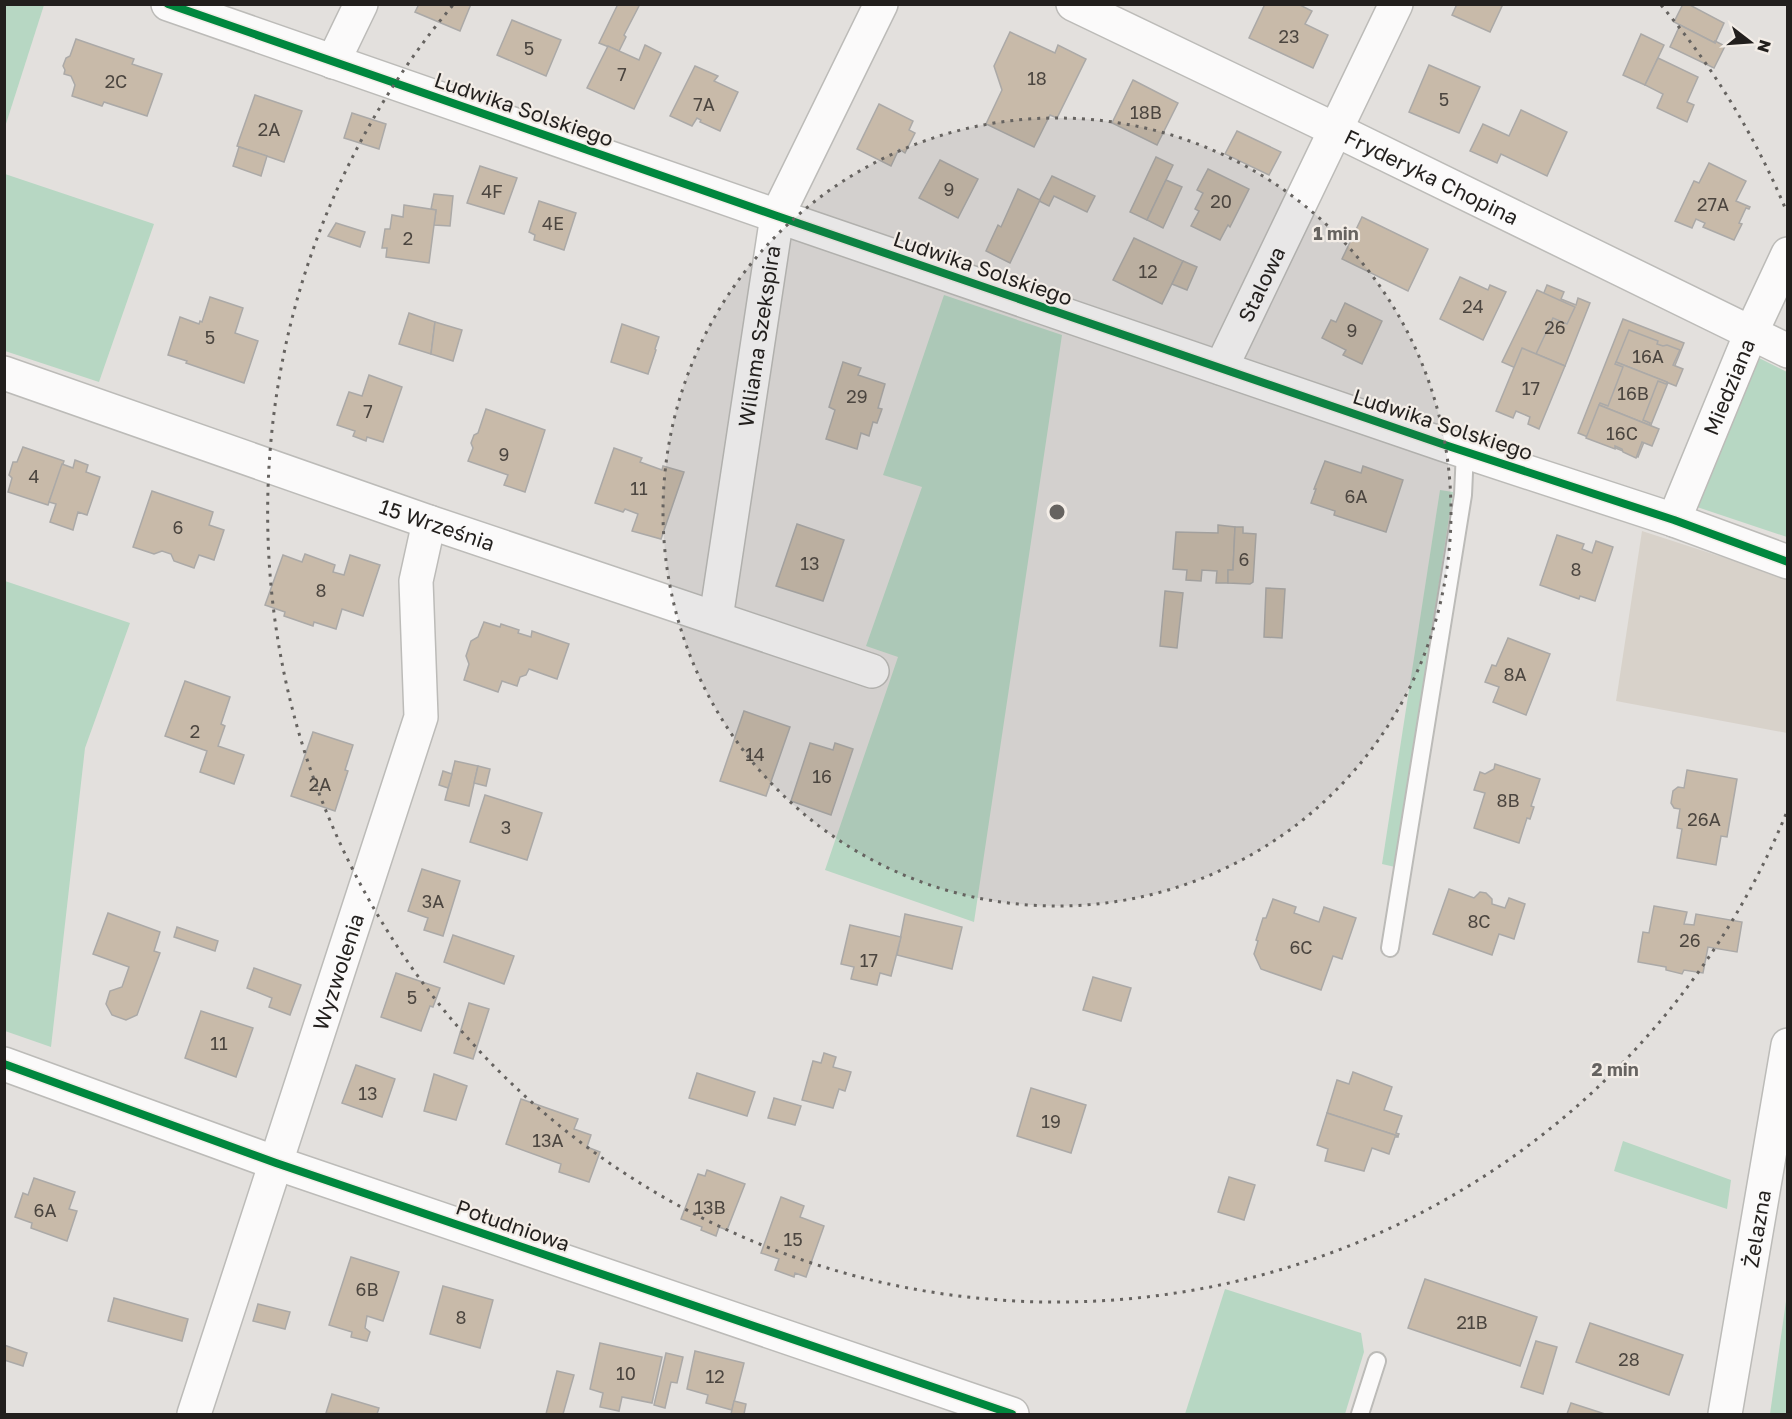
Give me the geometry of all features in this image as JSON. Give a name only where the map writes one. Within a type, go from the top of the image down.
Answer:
[{"type":"street","name":"Ludwika Solskiego","points":[[168,4],[1434,442],[1674,520],[1788,562]]},
{"type":"street","points":[[333,62],[361,4]]},
{"type":"street","name":"Wiliama Szekspira","points":[[716,618],[777,216],[881,4]]},
{"type":"street","name":"Fryderyka Chopina","points":[[1073,4],[1788,351]]},
{"type":"street","name":"Stalowa","points":[[1221,368],[1396,4]]},
{"type":"street","name":"Miedziana","points":[[1674,520],[1751,333],[1788,254]]},
{"type":"street","name":"15 Września","points":[[4,373],[429,522],[872,671]]},
{"type":"street","name":"Wyzwolenia","points":[[194,1414],[421,717],[416,581],[429,522]]},
{"type":"street","name":"Żelazna","points":[[1725,1414],[1788,1045]]},
{"type":"street","name":"Południowa","points":[[4,1064],[276,1163],[1012,1414]]},
{"type":"lane","points":[[1390,948],[1463,495],[1465,451]]},
{"type":"lane","points":[[1359,1414],[1377,1361]]},
{"type":"shaded area","points":[[1642,531],[1787,578],[1787,733],[1616,701]]},
{"type":"green space","points":[[4,5],[44,5],[5,127]]},
{"type":"green space","points":[[5,174],[154,224],[99,382],[5,351]]},
{"type":"green space","points":[[944,295],[1062,335],[974,922],[825,870],[898,657],[866,646],[922,487],[883,475]]},
{"type":"green space","points":[[1757,357],[1787,372],[1787,537],[1697,507]]},
{"type":"green space","points":[[1440,490],[1453,492],[1395,867],[1382,864]]},
{"type":"green space","points":[[5,581],[130,623],[85,748],[51,1047],[5,1031]]},
{"type":"green space","points":[[1623,1141],[1731,1180],[1727,1209],[1614,1171]]},
{"type":"green space","points":[[1225,1289],[1361,1333],[1364,1352],[1345,1414],[1185,1414]]},
{"type":"green space","points":[[1787,1294],[1787,1414],[1770,1414]]},
{"type":"building","points":[[419,4],[471,4],[460,31],[415,12]]},
{"type":"building","points":[[618,4],[640,4],[624,35],[626,37],[619,51],[599,43]]},
{"type":"building","points":[[1265,4],[1298,4],[1312,11],[1305,24],[1328,35],[1313,68],[1249,38]]},
{"type":"building","points":[[1457,4],[1503,4],[1490,32],[1452,15]]},
{"type":"building","points":[[1683,4],[1688,4],[1724,23],[1715,43],[1674,22]]},
{"type":"building","points":[[512,20],[561,40],[546,76],[497,55]]},
{"type":"building","points":[[1680,25],[1725,46],[1714,68],[1670,47]]},
{"type":"building","points":[[1010,32],[1055,53],[1058,45],[1086,59],[1057,118],[1050,115],[1034,147],[986,124],[1002,90],[994,66]]},
{"type":"building","points":[[1641,34],[1664,45],[1645,85],[1623,75]]},
{"type":"building","points":[[76,39],[134,59],[132,64],[162,74],[147,116],[104,102],[102,106],[72,96],[75,85],[71,76],[64,74],[63,66],[66,58],[70,56]]},
{"type":"building","points":[[645,45],[661,53],[634,109],[587,88],[608,46],[639,60]]},
{"type":"building","points":[[1658,58],[1698,77],[1687,102],[1694,105],[1687,122],[1657,108],[1663,94],[1645,85]]},
{"type":"building","points":[[1429,65],[1480,87],[1459,133],[1409,112]]},
{"type":"building","points":[[695,66],[718,76],[714,81],[738,92],[720,131],[700,122],[701,120],[697,118],[692,126],[670,116]]},
{"type":"building","points":[[1133,80],[1178,103],[1157,145],[1112,123]]},
{"type":"building","points":[[255,95],[302,111],[284,162],[237,146]]},
{"type":"building","points":[[879,104],[913,121],[909,130],[915,133],[905,153],[899,149],[891,166],[857,149]]},
{"type":"building","points":[[1521,110],[1567,132],[1547,176],[1501,154],[1497,163],[1470,151],[1483,124],[1509,136]]},
{"type":"building","points":[[352,113],[386,124],[379,149],[344,138]]},
{"type":"building","points":[[1237,131],[1281,152],[1269,175],[1225,154]]},
{"type":"building","points":[[239,147],[267,156],[261,176],[233,166]]},
{"type":"building","points":[[1156,157],[1173,165],[1147,220],[1130,212]]},
{"type":"building","points":[[940,160],[978,179],[958,218],[919,198]]},
{"type":"building","points":[[1709,163],[1746,181],[1736,201],[1750,207],[1746,208],[1739,223],[1742,224],[1734,240],[1703,227],[1705,223],[1696,219],[1692,228],[1675,221],[1694,181],[1699,183]]},
{"type":"building","points":[[480,166],[517,178],[504,214],[467,203]]},
{"type":"building","points":[[1208,169],[1249,189],[1230,227],[1228,225],[1220,240],[1191,226],[1199,211],[1195,209],[1203,193],[1197,190]]},
{"type":"building","points":[[1052,176],[1095,196],[1087,212],[1054,196],[1049,206],[1039,201]]},
{"type":"building","points":[[1166,180],[1182,187],[1163,228],[1147,220]]},
{"type":"building","points":[[1018,189],[1040,200],[1010,263],[986,251],[998,225],[1001,227]]},
{"type":"building","points":[[434,194],[453,196],[450,226],[434,225],[436,210],[431,209]]},
{"type":"building","points":[[539,201],[576,213],[564,250],[534,240],[535,235],[529,232]]},
{"type":"building","points":[[404,205],[436,210],[429,263],[386,257],[387,248],[382,248],[385,229],[390,229],[392,215],[403,217]]},
{"type":"building","points":[[1362,217],[1428,249],[1408,291],[1342,259]]},
{"type":"building","points":[[336,223],[365,232],[360,247],[328,236]]},
{"type":"building","points":[[1134,238],[1183,261],[1162,304],[1113,280]]},
{"type":"building","points":[[1183,261],[1197,267],[1187,290],[1172,284]]},
{"type":"building","points":[[1460,277],[1488,290],[1490,285],[1506,292],[1483,340],[1440,319]]},
{"type":"building","points":[[1547,285],[1564,292],[1561,299],[1576,305],[1578,298],[1590,303],[1565,366],[1522,348]]},
{"type":"building","points":[[1537,290],[1575,307],[1567,324],[1553,318],[1527,373],[1502,362]]},
{"type":"building","points":[[210,297],[243,308],[235,333],[258,341],[244,383],[168,355],[180,317],[199,324],[200,321],[202,322]]},
{"type":"building","points":[[1345,303],[1382,321],[1362,364],[1343,355],[1346,350],[1322,338],[1331,320],[1336,322]]},
{"type":"building","points":[[409,313],[435,322],[431,354],[399,344]]},
{"type":"building","points":[[1623,319],[1684,343],[1638,457],[1578,433]]},
{"type":"building","points":[[435,322],[462,330],[453,361],[431,354]]},
{"type":"building","points":[[622,324],[659,337],[648,374],[611,362]]},
{"type":"building","points":[[1629,330],[1658,341],[1657,344],[1680,350],[1673,365],[1683,369],[1676,386],[1616,362]]},
{"type":"building","points":[[1522,348],[1565,366],[1539,429],[1528,424],[1530,417],[1516,411],[1513,418],[1496,411]]},
{"type":"building","points":[[843,362],[861,368],[858,375],[885,384],[878,408],[882,409],[877,423],[873,422],[869,436],[861,433],[857,449],[826,439],[835,410],[829,407]]},
{"type":"building","points":[[1616,362],[1667,382],[1666,384],[1658,381],[1643,420],[1650,423],[1649,425],[1599,405],[1600,403],[1608,406],[1623,367],[1615,364]]},
{"type":"building","points":[[369,375],[402,387],[383,442],[367,437],[366,441],[353,436],[355,431],[337,425],[349,392],[362,396]]},
{"type":"building","points":[[1599,405],[1659,429],[1652,446],[1642,442],[1636,458],[1615,446],[1615,449],[1586,438]]},
{"type":"building","points":[[486,409],[545,430],[525,492],[504,485],[508,475],[468,461],[473,448],[471,443],[474,435],[478,433]]},
{"type":"building","points":[[23,447],[64,461],[48,505],[8,492],[12,478],[9,475],[13,462],[17,462]]},
{"type":"building","points":[[614,448],[642,458],[640,462],[662,470],[663,466],[684,472],[661,539],[632,531],[638,514],[595,503]]},
{"type":"building","points":[[75,460],[88,465],[86,472],[100,477],[87,515],[78,512],[73,530],[50,522],[56,504],[49,502],[62,464],[73,468]]},
{"type":"building","points":[[1325,461],[1361,473],[1363,466],[1403,480],[1386,532],[1334,515],[1335,511],[1311,503]]},
{"type":"building","points":[[152,491],[213,512],[209,525],[224,530],[214,560],[199,555],[194,568],[174,561],[171,554],[162,551],[154,554],[133,547]]},
{"type":"building","points":[[797,524],[844,540],[823,601],[776,586]]},
{"type":"building","points":[[1218,525],[1235,527],[1233,570],[1228,570],[1228,583],[1216,583],[1217,571],[1202,570],[1201,581],[1186,580],[1187,570],[1173,569],[1176,532],[1218,533]]},
{"type":"building","points":[[1235,527],[1243,527],[1243,533],[1256,534],[1253,582],[1250,584],[1228,583],[1228,570],[1233,570]]},
{"type":"building","points":[[1557,535],[1584,544],[1582,549],[1592,553],[1596,541],[1613,547],[1595,601],[1580,596],[1579,599],[1540,585]]},
{"type":"building","points":[[305,554],[335,565],[333,572],[344,575],[350,555],[380,565],[363,616],[342,609],[336,629],[314,622],[313,626],[284,616],[285,612],[265,605],[283,555],[302,562]]},
{"type":"building","points":[[1266,588],[1285,589],[1282,638],[1264,637]]},
{"type":"building","points":[[1165,591],[1183,593],[1177,648],[1160,646]]},
{"type":"building","points":[[484,622],[500,627],[501,624],[531,637],[532,631],[569,644],[557,679],[529,669],[526,675],[520,677],[517,686],[502,681],[498,692],[464,680],[469,664],[466,656],[471,641],[478,637]]},
{"type":"building","points":[[1508,638],[1550,654],[1526,715],[1493,702],[1499,687],[1485,682],[1492,665],[1496,666]]},
{"type":"building","points":[[185,681],[230,697],[221,724],[225,726],[218,746],[244,755],[234,784],[200,772],[207,751],[165,736]]},
{"type":"building","points":[[744,711],[790,727],[766,796],[720,781]]},
{"type":"building","points":[[313,732],[353,745],[345,770],[348,771],[335,811],[291,796]]},
{"type":"building","points":[[810,743],[833,750],[835,743],[853,749],[831,815],[791,801]]},
{"type":"building","points":[[455,761],[478,766],[469,806],[445,800]]},
{"type":"building","points":[[1495,764],[1540,779],[1531,806],[1534,807],[1530,819],[1527,818],[1519,843],[1474,828],[1485,793],[1474,790],[1480,772],[1485,774],[1494,769]]},
{"type":"building","points":[[478,766],[490,769],[486,786],[474,783]]},
{"type":"building","points":[[1687,770],[1737,779],[1727,837],[1721,836],[1716,865],[1677,858],[1682,829],[1677,828],[1680,809],[1674,808],[1671,803],[1673,791],[1678,787],[1684,788]]},
{"type":"building","points":[[443,771],[452,774],[448,788],[439,785]]},
{"type":"building","points":[[485,795],[542,813],[527,860],[470,842]]},
{"type":"building","points":[[422,869],[460,881],[443,936],[424,930],[428,918],[408,911]]},
{"type":"building","points":[[1449,889],[1474,898],[1480,892],[1486,893],[1492,899],[1492,904],[1505,908],[1509,898],[1525,904],[1514,939],[1499,934],[1492,955],[1433,934]]},
{"type":"building","points":[[1273,899],[1296,907],[1294,913],[1319,922],[1324,907],[1356,918],[1342,959],[1333,956],[1321,990],[1261,969],[1254,954],[1258,941],[1256,940],[1263,918],[1266,918]]},
{"type":"building","points":[[1654,906],[1687,912],[1684,924],[1694,925],[1696,914],[1742,922],[1737,952],[1708,947],[1703,973],[1684,970],[1682,974],[1666,970],[1666,967],[1638,962],[1643,932],[1649,933]]},
{"type":"building","points":[[108,913],[160,932],[154,951],[160,953],[137,1015],[126,1020],[112,1015],[106,1004],[110,991],[122,987],[129,967],[93,954]]},
{"type":"building","points":[[905,914],[962,927],[952,969],[897,955]]},
{"type":"building","points":[[850,925],[901,937],[891,976],[880,973],[877,985],[851,979],[854,967],[841,964]]},
{"type":"building","points":[[177,927],[218,941],[215,951],[174,937]]},
{"type":"building","points":[[453,935],[514,956],[504,984],[444,962]]},
{"type":"building","points":[[254,968],[301,985],[290,1015],[269,1007],[272,998],[247,988]]},
{"type":"building","points":[[396,973],[440,988],[433,1007],[430,1006],[421,1031],[381,1017]]},
{"type":"building","points":[[1093,977],[1131,988],[1121,1021],[1083,1010]]},
{"type":"building","points":[[469,1003],[489,1009],[473,1059],[454,1053]]},
{"type":"building","points":[[201,1011],[253,1028],[236,1077],[185,1058]]},
{"type":"building","points":[[824,1053],[836,1057],[833,1067],[851,1072],[845,1091],[839,1089],[833,1108],[802,1100],[813,1061],[821,1063]]},
{"type":"building","points":[[356,1065],[395,1079],[382,1117],[342,1103]]},
{"type":"building","points":[[1353,1072],[1392,1087],[1384,1110],[1402,1116],[1396,1133],[1399,1134],[1398,1136],[1327,1113],[1337,1080],[1349,1084]]},
{"type":"building","points":[[697,1073],[755,1092],[747,1116],[689,1098]]},
{"type":"building","points":[[434,1074],[467,1086],[456,1120],[424,1111]]},
{"type":"building","points":[[1031,1088],[1086,1105],[1071,1153],[1017,1136]]},
{"type":"building","points":[[774,1098],[801,1106],[795,1125],[768,1118]]},
{"type":"building","points":[[521,1099],[578,1119],[574,1129],[591,1135],[587,1147],[600,1152],[589,1182],[559,1172],[561,1164],[506,1144]]},
{"type":"building","points":[[1327,1113],[1398,1137],[1395,1137],[1389,1154],[1372,1148],[1364,1171],[1325,1161],[1328,1149],[1317,1145]]},
{"type":"building","points":[[707,1170],[745,1184],[727,1230],[719,1227],[716,1236],[701,1230],[702,1227],[681,1219],[698,1174],[705,1176]]},
{"type":"building","points":[[1229,1177],[1255,1185],[1244,1220],[1218,1212]]},
{"type":"building","points":[[34,1178],[75,1192],[69,1209],[77,1211],[67,1241],[31,1228],[32,1223],[15,1217],[23,1193],[28,1195]]},
{"type":"building","points":[[781,1197],[804,1206],[800,1217],[824,1226],[806,1277],[795,1273],[794,1277],[775,1270],[779,1259],[761,1253]]},
{"type":"building","points":[[351,1257],[399,1272],[383,1321],[367,1316],[365,1328],[370,1332],[367,1341],[351,1337],[352,1332],[329,1325]]},
{"type":"building","points":[[1425,1279],[1537,1317],[1520,1366],[1408,1328]]},
{"type":"building","points":[[443,1286],[493,1300],[480,1348],[430,1334]]},
{"type":"building","points":[[114,1298],[188,1319],[182,1341],[108,1321]]},
{"type":"building","points":[[258,1304],[290,1312],[285,1329],[253,1321]]},
{"type":"building","points":[[1590,1323],[1683,1355],[1669,1395],[1576,1362]]},
{"type":"building","points":[[1536,1341],[1557,1347],[1543,1394],[1521,1387]]},
{"type":"building","points":[[600,1343],[662,1357],[652,1403],[622,1397],[619,1411],[600,1407],[603,1393],[590,1389]]},
{"type":"building","points":[[4,1345],[27,1353],[23,1366],[4,1360]]},
{"type":"building","points":[[695,1351],[744,1363],[732,1410],[706,1403],[708,1395],[687,1389]]},
{"type":"building","points":[[666,1353],[683,1357],[677,1383],[671,1382],[665,1408],[654,1405]]},
{"type":"building","points":[[557,1371],[574,1375],[563,1414],[546,1414]]},
{"type":"building","points":[[332,1394],[379,1408],[377,1414],[326,1413]]},
{"type":"building","points":[[734,1401],[746,1404],[744,1414],[731,1414]]},
{"type":"building","points":[[1571,1403],[1605,1414],[1567,1414]]},
{"type":"cycle path","points":[[168,4],[1445,445],[1674,520],[1788,562]]},
{"type":"cycle path","points":[[4,1064],[276,1163],[1012,1414]]}]
